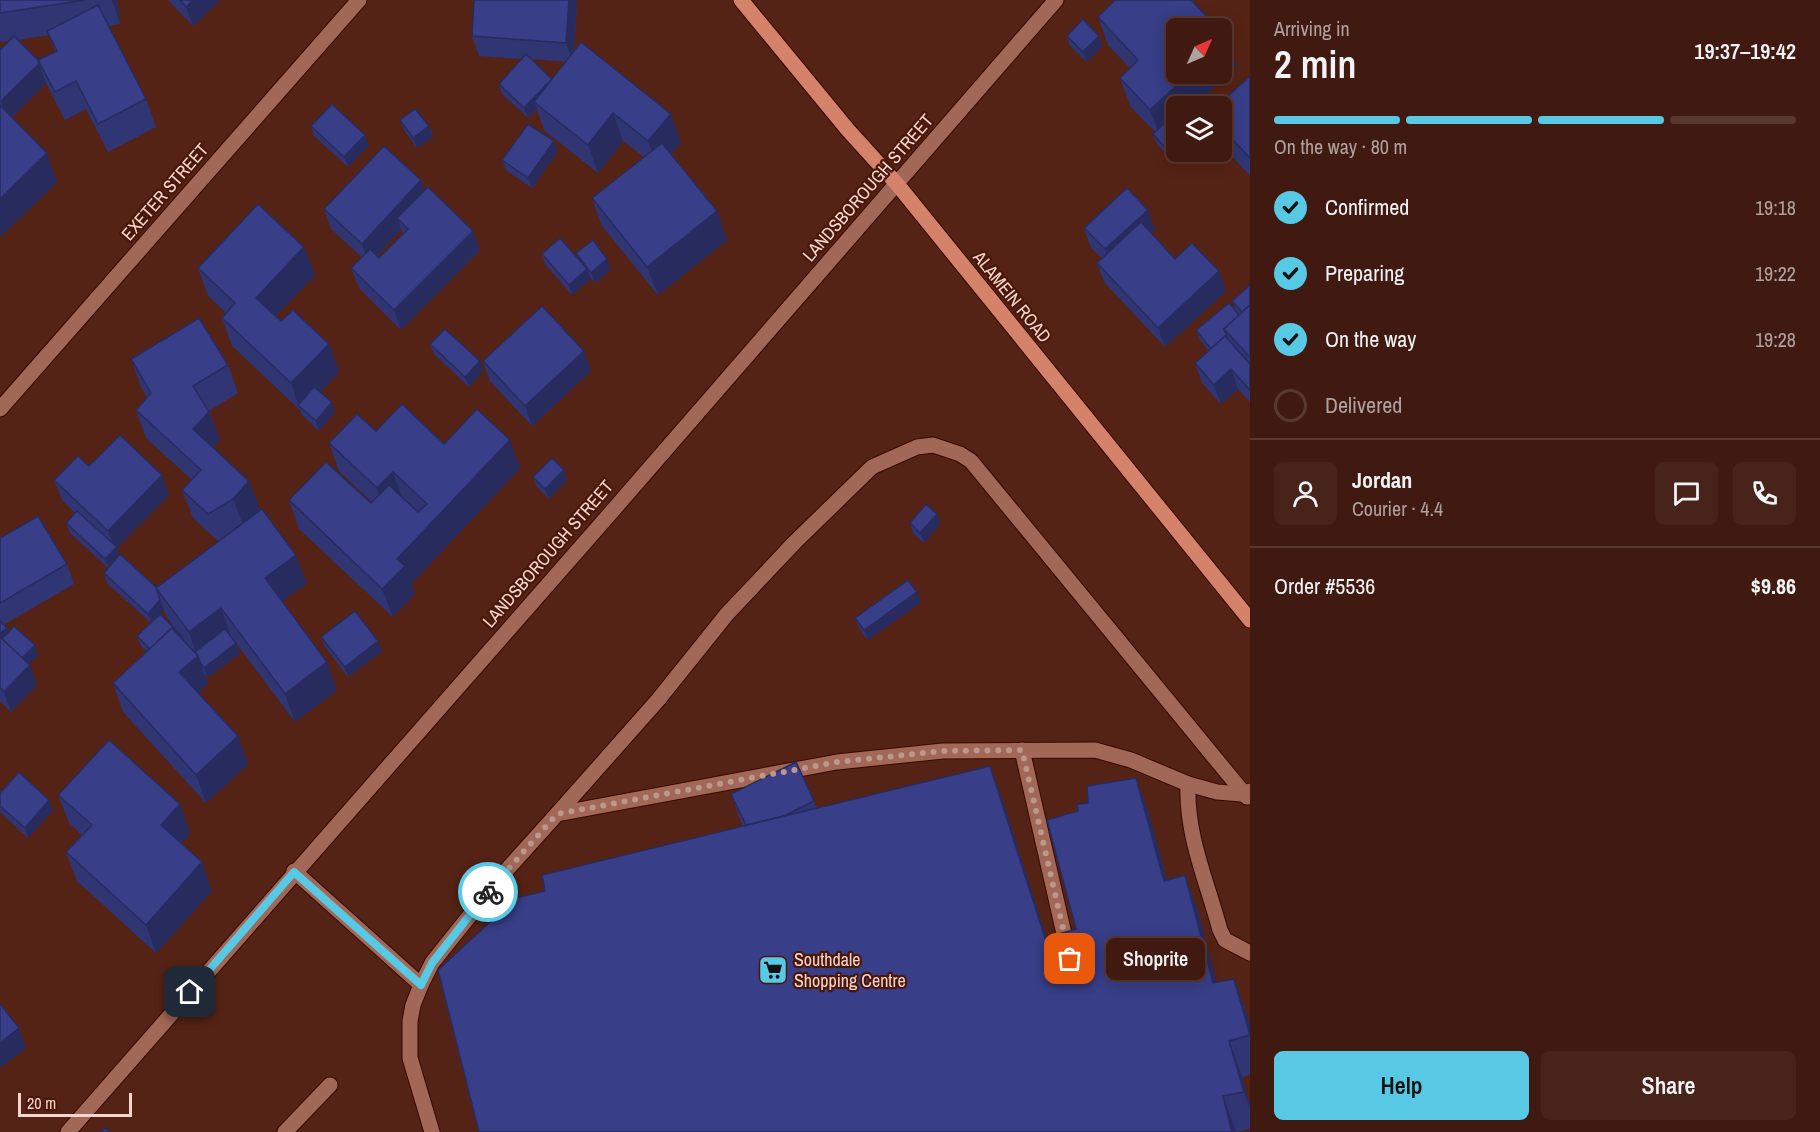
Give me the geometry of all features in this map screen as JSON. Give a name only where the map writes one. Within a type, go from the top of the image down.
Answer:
[{"type":"main road","name":"ALAMEIN ROAD","points":[[741,0],[848,130],[897,184],[1250,620]]},
{"type":"street","name":"EXETER STREET","points":[[0,409],[358,0]]},
{"type":"street","name":"LANDSBOROUGH STREET","points":[[68,1132],[1056,0]]},
{"type":"street","points":[[432,1132],[410,1058],[410,1022],[413,1005],[432,963],[504,873],[658,700],[727,614],[795,542],[872,467],[917,447],[933,445],[960,454],[971,461],[1247,795]]},
{"type":"street","points":[[1022,750],[1070,959]]},
{"type":"street","points":[[557,814],[837,762],[943,751],[1095,750],[1131,760],[1188,784],[1216,792],[1247,795]]},
{"type":"street","points":[[1188,784],[1187,810],[1193,839],[1220,930],[1225,940],[1250,953]]},
{"type":"street","points":[[294,872],[421,985]]},
{"type":"street","points":[[285,1132],[330,1085]]},
{"type":"building","points":[[0,0],[85,0],[0,13]]},
{"type":"building","points":[[180,0],[193,0],[186,7]]},
{"type":"building","points":[[474,0],[569,0],[566,43],[472,36]]},
{"type":"building","points":[[1115,0],[1191,0],[1208,18],[1166,18],[1166,84],[1178,84],[1150,110],[1120,78],[1138,60],[1098,17]]},
{"type":"building","points":[[98,5],[146,99],[98,124],[76,81],[55,92],[38,60],[57,51],[47,31]]},
{"type":"building","points":[[1083,19],[1099,36],[1083,52],[1067,36]]},
{"type":"building","points":[[14,36],[38,60],[39,64],[1,101],[0,50]]},
{"type":"building","points":[[581,42],[671,114],[648,141],[613,113],[588,145],[534,102]]},
{"type":"building","points":[[526,54],[552,79],[524,108],[499,84]]},
{"type":"building","points":[[1250,76],[1250,158],[1232,139],[1232,96],[1228,96]]},
{"type":"building","points":[[332,104],[365,135],[344,157],[311,126]]},
{"type":"building","points":[[0,105],[47,153],[0,199]]},
{"type":"building","points":[[415,109],[429,126],[413,138],[400,120]]},
{"type":"building","points":[[1166,122],[1166,148],[1153,134]]},
{"type":"building","points":[[528,124],[554,141],[528,178],[502,160]]},
{"type":"building","points":[[662,143],[717,211],[647,267],[592,198]]},
{"type":"building","points":[[384,146],[421,180],[362,244],[324,209]]},
{"type":"building","points":[[428,187],[473,231],[394,310],[351,268],[370,249],[379,258],[408,229],[397,218]]},
{"type":"building","points":[[1127,188],[1148,210],[1105,249],[1084,228]]},
{"type":"building","points":[[258,204],[304,247],[256,298],[281,321],[293,310],[329,344],[291,383],[222,318],[235,303],[198,268]]},
{"type":"building","points":[[1141,222],[1175,259],[1192,243],[1219,271],[1158,328],[1097,263]]},
{"type":"building","points":[[560,238],[587,269],[569,285],[542,254]]},
{"type":"building","points":[[593,240],[607,259],[591,273],[576,253]]},
{"type":"building","points":[[1250,285],[1250,305],[1242,312],[1232,301]]},
{"type":"building","points":[[1229,303],[1239,315],[1224,329],[1228,340],[1225,336],[1211,349],[1196,330]]},
{"type":"building","points":[[1250,305],[1250,357],[1224,329]]},
{"type":"building","points":[[542,306],[584,351],[525,406],[483,361]]},
{"type":"building","points":[[199,318],[228,365],[193,386],[209,412],[193,429],[249,481],[233,499],[208,514],[182,490],[201,470],[136,410],[151,393],[131,359]]},
{"type":"building","points":[[445,329],[480,361],[465,377],[430,344]]},
{"type":"building","points":[[1225,336],[1250,364],[1250,390],[1231,369],[1214,385],[1195,363]]},
{"type":"building","points":[[314,387],[332,402],[316,421],[298,405]]},
{"type":"building","points":[[402,404],[444,444],[477,409],[510,440],[397,559],[405,566],[382,589],[289,500],[326,462],[371,503],[389,485],[418,512],[427,504],[393,472],[377,488],[329,443],[357,414],[376,431]]},
{"type":"building","points":[[120,435],[162,475],[108,531],[54,480],[78,456],[89,466]]},
{"type":"building","points":[[552,458],[564,470],[545,489],[533,477]]},
{"type":"building","points":[[926,504],[937,514],[920,533],[910,523]]},
{"type":"building","points":[[262,509],[296,555],[265,578],[327,662],[285,694],[221,608],[189,632],[156,588]]},
{"type":"building","points":[[77,511],[117,547],[105,559],[66,523]]},
{"type":"building","points":[[38,516],[67,564],[0,603],[0,538]]},
{"type":"building","points":[[120,554],[156,587],[160,600],[148,614],[104,573]]},
{"type":"building","points":[[908,580],[917,592],[864,630],[855,618]]},
{"type":"building","points":[[355,611],[378,641],[345,667],[321,637]]},
{"type":"building","points":[[160,614],[181,635],[180,637],[172,628],[150,649],[137,636]]},
{"type":"building","points":[[0,621],[7,628],[0,634]]},
{"type":"building","points":[[14,626],[35,645],[22,658],[2,639]]},
{"type":"building","points":[[172,628],[198,656],[179,672],[238,736],[196,775],[113,683]]},
{"type":"building","points":[[225,629],[236,643],[204,668],[195,652]]},
{"type":"building","points":[[0,637],[30,665],[4,692],[0,688]]},
{"type":"building","points":[[109,740],[180,804],[161,825],[202,862],[146,925],[66,852],[92,825],[58,795]]},
{"type":"building","points":[[796,762],[814,801],[784,816],[746,825],[731,794]]},
{"type":"building","name":"Southdale Shopping Centre","points":[[990,766],[1045,938],[1076,929],[1047,820],[1078,811],[1077,804],[1088,803],[1087,786],[1136,778],[1164,881],[1185,875],[1213,983],[1234,979],[1250,1035],[1229,1041],[1244,1092],[1223,1096],[1232,1132],[479,1132],[438,970],[516,898],[545,891],[542,875]]},
{"type":"building","points":[[19,772],[49,800],[25,828],[0,806],[0,793]]},
{"type":"building","points":[[0,1004],[19,1028],[0,1043]]},
{"type":"way so far","points":[[488,892],[557,814],[837,762],[943,751],[1022,750],[1070,959]]},
{"type":"place","name":"Shoprite","points":[[1070,959]]},
{"type":"place","name":"Southdale Shopping Centre","points":[[773,970]]},
{"type":"route","points":[[190,992],[294,872],[421,985],[432,963],[488,892]]}]
